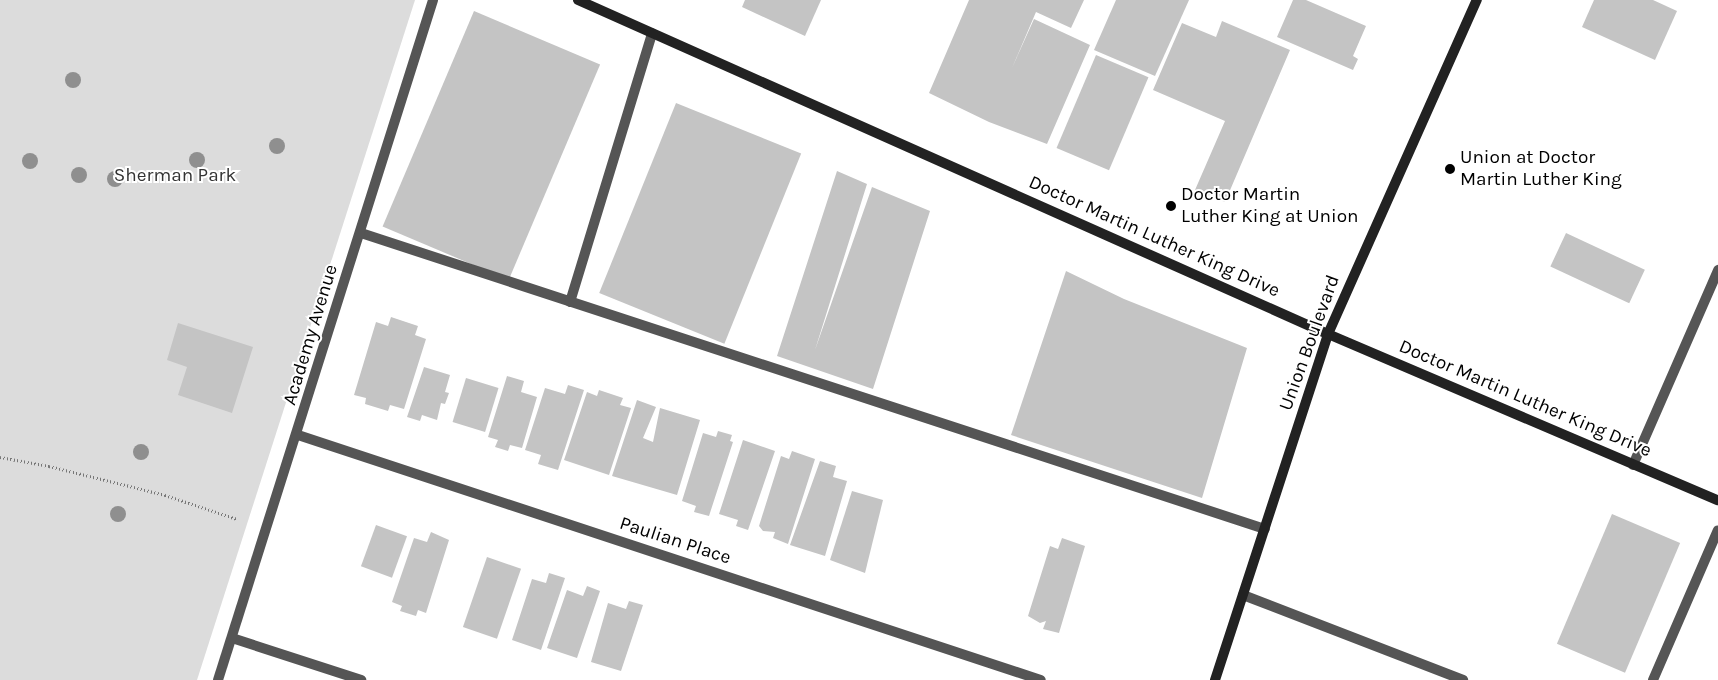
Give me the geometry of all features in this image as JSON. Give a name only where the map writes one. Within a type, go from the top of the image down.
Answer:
[{"type":"main road","name":"Doctor Martin Luther King Drive","points":[[578,0],[1328,334],[1718,500]]},
{"type":"main road","name":"Union Boulevard","points":[[1215,680],[1328,334],[1477,0]]},
{"type":"street","name":"Academy Avenue","points":[[218,680],[298,435],[434,0]]},
{"type":"street","points":[[570,302],[652,33]]},
{"type":"street","points":[[361,233],[1265,529]]},
{"type":"street","points":[[1632,465],[1718,270]]},
{"type":"street","name":"Paulian Place","points":[[298,435],[1041,680]]},
{"type":"street","points":[[1653,680],[1718,530]]},
{"type":"street","points":[[1243,595],[1463,680]]},
{"type":"street","points":[[232,638],[361,680]]},
{"type":"path","points":[[0,457],[49,466],[165,495],[237,519]]},
{"type":"green space","name":"Sherman Park","points":[[0,0],[415,0],[197,680],[0,680]]},
{"type":"building","points":[[745,0],[821,0],[805,36],[742,7]]},
{"type":"building","points":[[969,0],[1084,0],[1071,28],[1036,12],[1012,68],[1034,19],[1090,45],[1047,144],[989,122],[929,93]]},
{"type":"building","points":[[1116,0],[1189,0],[1155,76],[1094,50]]},
{"type":"building","points":[[1293,0],[1306,0],[1366,26],[1353,56],[1358,59],[1353,70],[1277,37]]},
{"type":"building","points":[[1594,0],[1653,0],[1677,11],[1655,60],[1582,27]]},
{"type":"building","points":[[474,11],[600,65],[509,280],[383,226]]},
{"type":"building","points":[[1222,21],[1290,50],[1225,202],[1195,190],[1225,121],[1153,90],[1182,23],[1216,37]]},
{"type":"building","points":[[1096,55],[1148,77],[1109,170],[1057,148]]},
{"type":"building","points":[[676,103],[801,154],[724,344],[599,293]]},
{"type":"building","points":[[837,171],[867,184],[815,350],[872,187],[930,211],[873,389],[777,356]]},
{"type":"building","points":[[1566,233],[1645,270],[1629,303],[1550,267]]},
{"type":"building","points":[[1066,271],[1124,299],[1247,348],[1202,498],[1011,435]]},
{"type":"building","points":[[391,317],[418,326],[415,335],[426,339],[404,409],[390,405],[388,411],[365,404],[366,398],[354,395],[376,322],[388,326]]},
{"type":"building","points":[[178,323],[253,347],[232,413],[178,395],[187,367],[167,360]]},
{"type":"building","points":[[424,367],[450,375],[445,392],[449,393],[445,404],[441,403],[437,420],[422,415],[420,421],[407,417]]},
{"type":"building","points":[[507,376],[524,381],[521,392],[537,397],[522,448],[510,445],[508,451],[495,447],[498,440],[488,437]]},
{"type":"building","points":[[466,378],[499,388],[485,432],[453,422]]},
{"type":"building","points":[[568,385],[584,390],[558,470],[538,464],[541,455],[525,450],[545,388],[565,394]]},
{"type":"building","points":[[599,390],[623,398],[620,405],[631,408],[609,475],[564,460],[587,392],[597,396]]},
{"type":"building","points":[[637,400],[656,407],[643,438],[653,442],[660,408],[700,420],[677,495],[612,476]]},
{"type":"building","points":[[718,431],[732,435],[730,441],[733,442],[709,516],[694,512],[696,506],[682,501],[703,433],[716,437]]},
{"type":"building","points":[[743,440],[775,451],[748,530],[736,526],[738,520],[719,514]]},
{"type":"building","points":[[792,451],[815,459],[788,544],[773,538],[775,532],[763,531],[759,526],[781,456],[789,459]]},
{"type":"building","points":[[820,461],[836,466],[833,477],[847,481],[825,556],[790,545]]},
{"type":"building","points":[[852,491],[883,500],[865,573],[830,560]]},
{"type":"building","points":[[1612,514],[1680,543],[1625,673],[1557,644]]},
{"type":"building","points":[[376,525],[407,536],[392,578],[361,566]]},
{"type":"building","points":[[431,532],[449,540],[426,613],[418,610],[416,616],[400,611],[402,606],[392,602],[414,538],[427,542]]},
{"type":"building","points":[[1062,538],[1085,546],[1059,633],[1043,629],[1046,621],[1040,623],[1028,616],[1050,546],[1058,549]]},
{"type":"building","points":[[487,557],[521,569],[497,639],[463,627]]},
{"type":"building","points":[[549,573],[565,578],[541,650],[512,640],[532,579],[546,583]]},
{"type":"building","points":[[587,586],[600,591],[577,658],[547,648],[567,590],[583,596]]},
{"type":"building","points":[[629,601],[643,605],[621,671],[591,662],[608,603],[626,609]]},
{"type":"place","name":"Union at Doctor Martin Luther King","points":[[1450,169]]},
{"type":"place","name":"Doctor Martin Luther King at Union","points":[[1171,206]]}]
